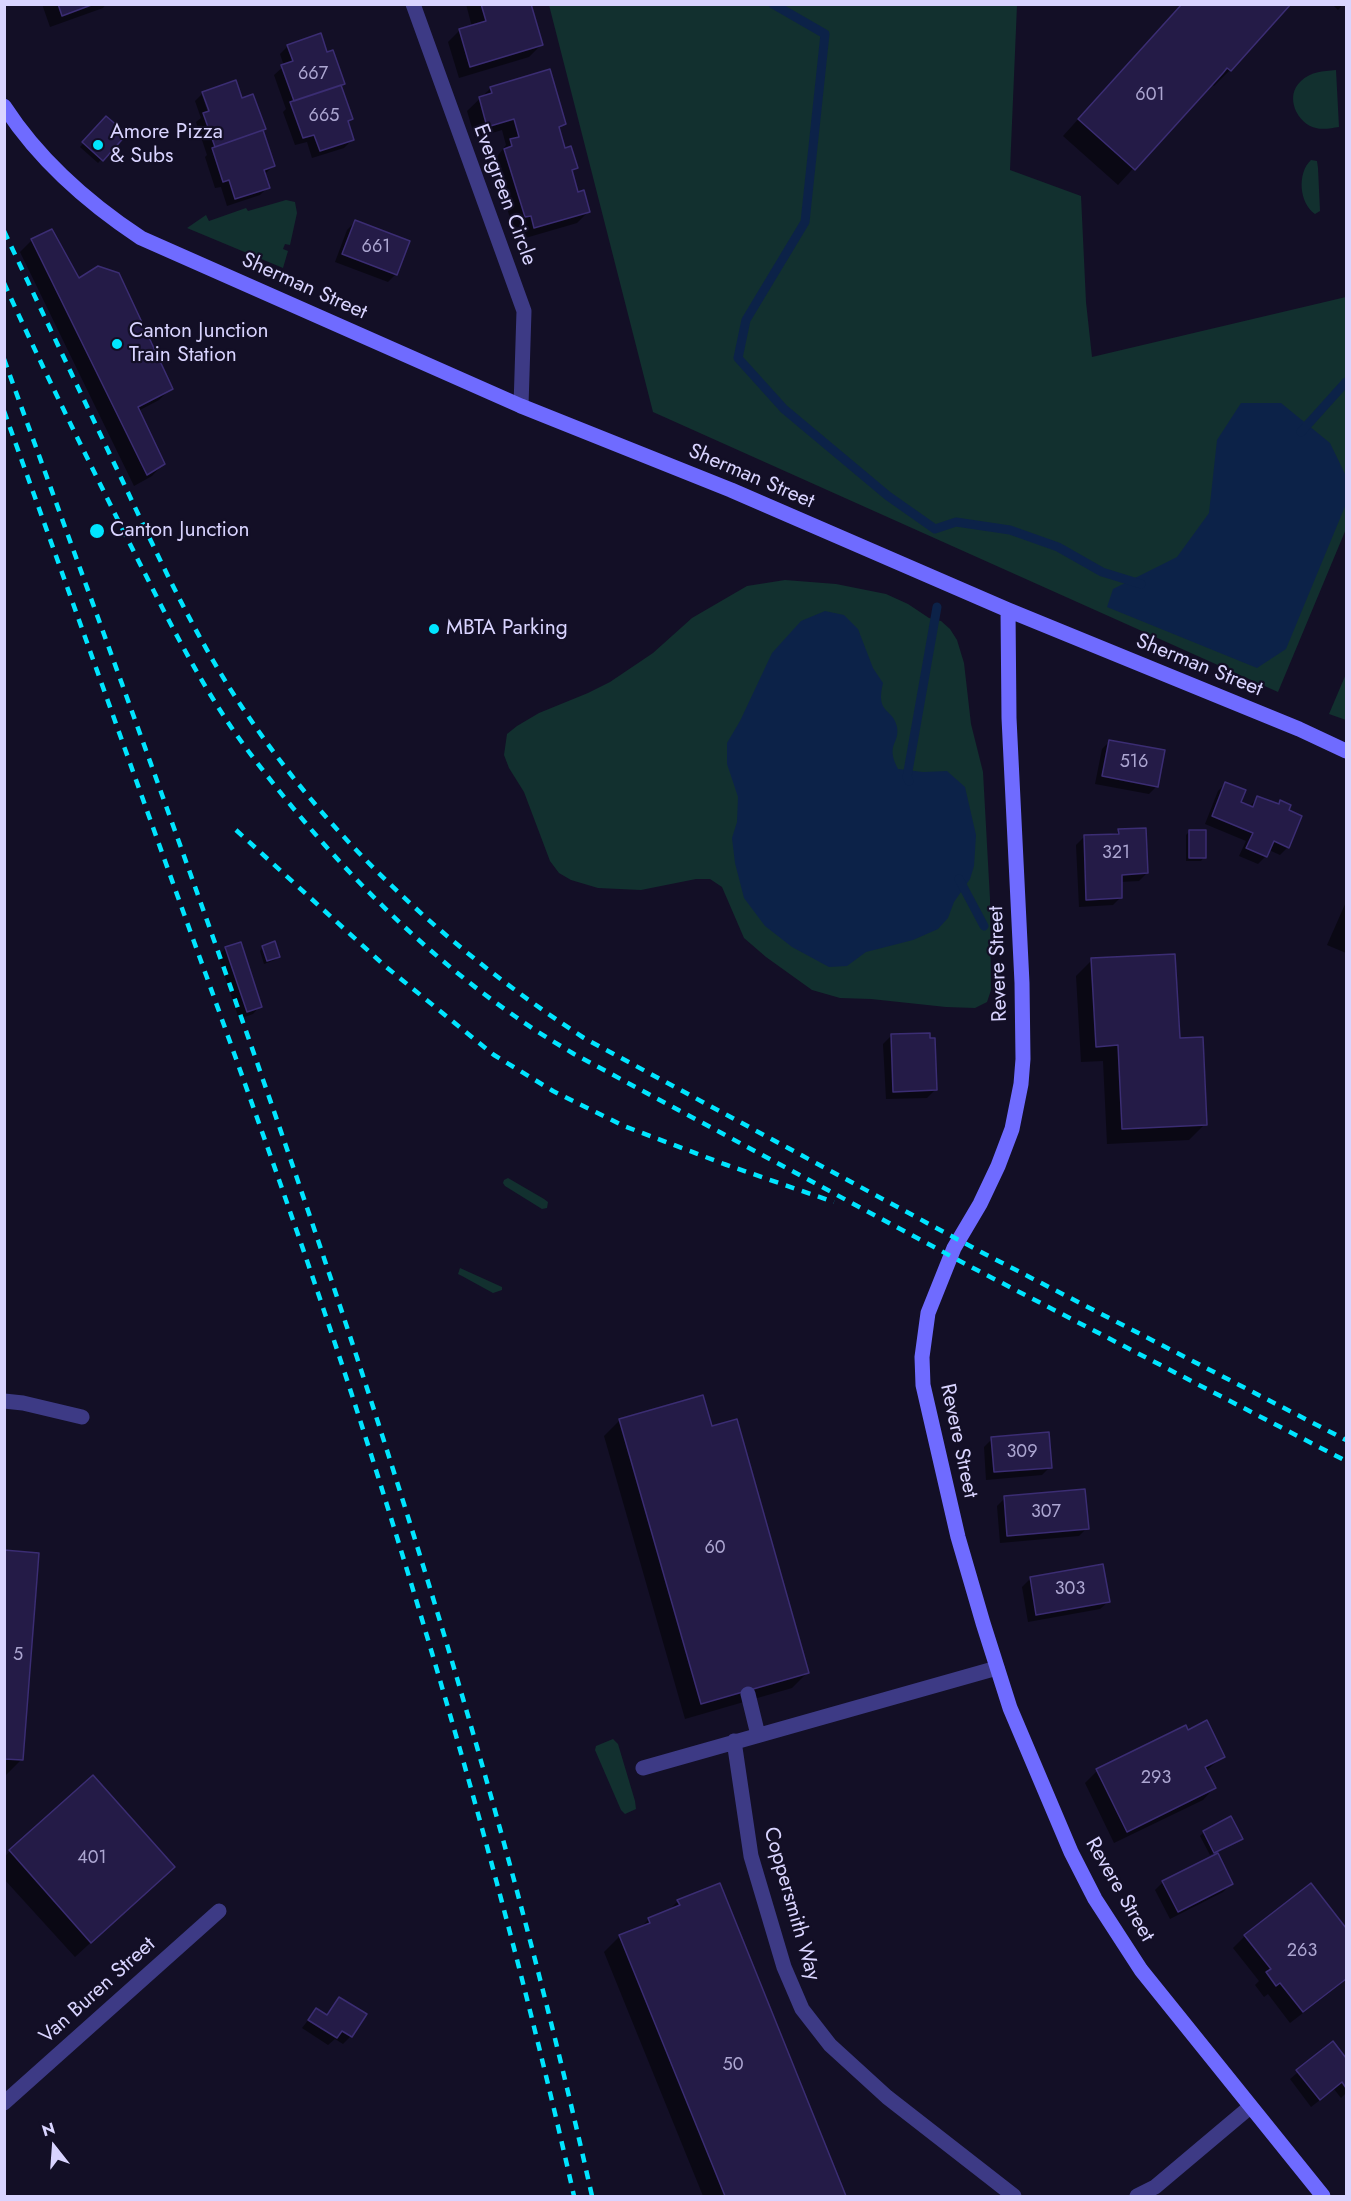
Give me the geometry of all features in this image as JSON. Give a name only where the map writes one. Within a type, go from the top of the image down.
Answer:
[{"type":"street","name":"Evergreen Circle","points":[[413,4],[524,311],[521,406]]},
{"type":"street","name":"Sherman Street","points":[[4,106],[44,157],[81,194],[110,218],[141,238],[521,406],[731,490],[1008,610],[1288,724],[1347,751]]},
{"type":"street","name":"Revere Street","points":[[1008,610],[1012,798],[1022,983],[1021,1084],[1012,1129],[998,1166],[980,1204],[954,1248],[928,1313],[922,1358],[923,1384],[958,1537],[1010,1708],[1050,1805],[1095,1899],[1141,1970],[1323,2196]]},
{"type":"street","points":[[4,1401],[23,1403],[82,1417]]},
{"type":"street","points":[[643,1768],[997,1668]]},
{"type":"street","points":[[748,1694],[758,1735]]},
{"type":"street","name":"Coppersmith Way","points":[[734,1741],[751,1856],[784,1967],[802,2009],[830,2045],[887,2097],[1014,2196]]},
{"type":"street","name":"Van Buren Street","points":[[4,2103],[219,1911]]},
{"type":"street","points":[[1137,2196],[1155,2187],[1250,2107]]},
{"type":"green space","points":[[549,5],[1017,5],[1010,170],[1081,196],[1086,302],[1092,357],[1346,297],[1346,529],[1278,692],[653,412]]},
{"type":"green space","points":[[1336,70],[1339,127],[1316,128],[1303,121],[1295,109],[1293,101],[1296,87],[1313,74]]},
{"type":"green space","points":[[1311,160],[1317,161],[1318,168],[1320,211],[1315,214],[1306,203],[1302,188],[1303,172]]},
{"type":"green space","points":[[286,200],[295,202],[297,213],[290,245],[285,244],[283,249],[288,251],[283,268],[187,228],[206,215],[209,221],[246,208],[248,211]]},
{"type":"green space","points":[[785,580],[836,584],[886,594],[908,604],[929,618],[941,621],[957,640],[964,663],[971,724],[983,772],[990,899],[991,990],[987,1002],[975,1008],[840,998],[812,990],[744,938],[722,887],[710,879],[696,879],[641,890],[598,888],[571,880],[559,873],[550,861],[524,792],[504,755],[507,734],[539,713],[610,682],[653,653],[692,618],[747,586]]},
{"type":"green space","points":[[1346,674],[1346,720],[1329,714]]},
{"type":"green space","points":[[508,1178],[548,1202],[547,1208],[542,1209],[505,1186],[504,1180]]},
{"type":"green space","points":[[460,1268],[502,1287],[502,1290],[493,1293],[458,1274]]},
{"type":"green space","points":[[613,1739],[618,1744],[635,1801],[636,1809],[625,1814],[621,1810],[595,1750],[596,1746]]},
{"type":"water","points":[[1241,403],[1281,403],[1330,443],[1346,476],[1346,504],[1286,649],[1257,668],[1107,607],[1113,589],[1177,557],[1209,513],[1217,440]]},
{"type":"water","points":[[825,611],[844,615],[858,629],[873,668],[883,683],[881,701],[897,727],[893,754],[898,769],[923,772],[947,771],[965,787],[976,835],[974,866],[970,879],[954,902],[948,918],[938,929],[913,940],[866,952],[847,966],[829,967],[792,947],[765,926],[744,898],[735,863],[732,838],[737,822],[738,797],[727,764],[727,743],[772,653],[801,621]]},
{"type":"building","points":[[58,4],[94,4],[62,16]]},
{"type":"building","points":[[481,4],[531,4],[543,45],[470,67],[459,29],[486,21]]},
{"type":"building","points":[[1182,4],[1291,4],[1231,71],[1227,68],[1135,170],[1078,119]]},
{"type":"building","points":[[321,33],[327,52],[333,50],[345,84],[294,101],[281,65],[293,61],[287,45]]},
{"type":"building","points":[[550,69],[566,124],[559,127],[565,148],[571,146],[578,168],[572,170],[578,192],[584,190],[590,212],[534,228],[531,216],[525,217],[504,149],[512,146],[510,139],[519,137],[514,119],[487,127],[479,97],[492,93],[490,87]]},
{"type":"building","points":[[236,80],[242,98],[253,94],[266,129],[215,147],[203,113],[209,111],[202,92]]},
{"type":"building","points":[[341,85],[353,119],[348,121],[354,140],[320,151],[314,135],[303,138],[290,102]]},
{"type":"building","points":[[106,116],[127,134],[103,161],[82,142]]},
{"type":"building","points":[[263,130],[275,166],[264,170],[270,188],[235,199],[229,180],[223,182],[212,148]]},
{"type":"building","points":[[355,220],[410,241],[397,275],[342,254]]},
{"type":"building","name":"Canton Junction Train Station","points":[[52,229],[79,278],[98,266],[119,273],[173,389],[138,407],[165,464],[147,475],[31,239]]},
{"type":"building","points":[[1109,740],[1165,750],[1158,787],[1102,776]]},
{"type":"building","points":[[1225,782],[1246,790],[1241,802],[1253,807],[1257,796],[1279,804],[1280,800],[1291,805],[1289,810],[1302,816],[1289,848],[1274,841],[1267,857],[1246,848],[1253,833],[1212,816]]},
{"type":"building","points":[[1146,828],[1148,873],[1122,875],[1122,898],[1086,900],[1084,835],[1119,834],[1118,829]]},
{"type":"building","points":[[1189,830],[1206,830],[1206,858],[1189,858]]},
{"type":"building","points":[[275,941],[280,957],[267,961],[262,946]]},
{"type":"building","points":[[241,942],[262,1007],[247,1012],[225,947]]},
{"type":"building","points":[[1175,954],[1180,1038],[1203,1037],[1207,1125],[1122,1129],[1118,1045],[1096,1047],[1091,958]]},
{"type":"building","points":[[930,1033],[930,1038],[935,1038],[937,1090],[893,1092],[891,1034]]},
{"type":"building","points":[[703,1395],[712,1426],[737,1419],[809,1673],[701,1704],[619,1419]]},
{"type":"building","points":[[1049,1432],[1052,1468],[994,1472],[991,1437]]},
{"type":"building","points":[[1085,1489],[1089,1529],[1007,1536],[1004,1496]]},
{"type":"building","points":[[4,1550],[39,1553],[23,1760],[4,1759]]},
{"type":"building","points":[[1103,1564],[1110,1602],[1036,1615],[1030,1577]]},
{"type":"building","points":[[1207,1720],[1225,1757],[1205,1767],[1216,1788],[1127,1832],[1096,1769],[1186,1725],[1188,1730]]},
{"type":"building","points":[[93,1775],[175,1867],[91,1943],[9,1850]]},
{"type":"building","points":[[1231,1816],[1243,1839],[1214,1853],[1203,1831]]},
{"type":"building","points":[[1218,1853],[1233,1884],[1178,1912],[1162,1881]]},
{"type":"building","points":[[720,1883],[846,2196],[725,2196],[619,1935],[650,1923],[648,1918],[680,1905],[677,1900]]},
{"type":"building","points":[[1311,1883],[1346,1928],[1346,1979],[1303,2012],[1280,1983],[1276,1986],[1266,1972],[1271,1969],[1244,1935]]},
{"type":"building","points":[[339,1997],[367,2014],[352,2037],[342,2031],[337,2038],[308,2020],[316,2008],[327,2015]]},
{"type":"building","points":[[1333,2041],[1346,2058],[1346,2088],[1342,2082],[1320,2100],[1296,2070]]},
{"type":"waterway","points":[[773,4],[825,34],[805,222],[746,320],[738,358],[784,409],[888,496],[935,529],[956,522],[1010,530],[1058,547],[1102,572],[1141,584]]},
{"type":"waterway","points":[[1301,432],[1346,382]]},
{"type":"waterway","points":[[909,781],[907,777],[937,607]]},
{"type":"waterway","points":[[959,879],[984,926]]},
{"type":"railway","points":[[4,231],[161,561],[200,638],[229,687],[303,790],[387,882],[433,924],[481,964],[584,1038],[981,1252],[1346,1440]]},
{"type":"railway","points":[[4,283],[130,544],[185,651],[215,702],[249,752],[308,826],[372,895],[441,960],[516,1017],[574,1054],[973,1268],[1346,1461]]},
{"type":"railway","points":[[4,359],[249,1041],[328,1269],[402,1498],[472,1729],[536,1962],[592,2196]]},
{"type":"railway","points":[[4,411],[277,1174],[382,1489],[443,1689],[499,1891],[574,2196]]},
{"type":"railway","points":[[236,830],[385,966],[494,1055],[553,1091],[624,1126],[834,1202]]},
{"type":"place","name":"Amore Pizza & Subs","points":[[98,145]]},
{"type":"place","name":"Canton Junction Train Station","points":[[117,344]]},
{"type":"place","name":"Canton Junction","points":[[97,531]]},
{"type":"place","name":"MBTA Parking","points":[[434,629]]}]
